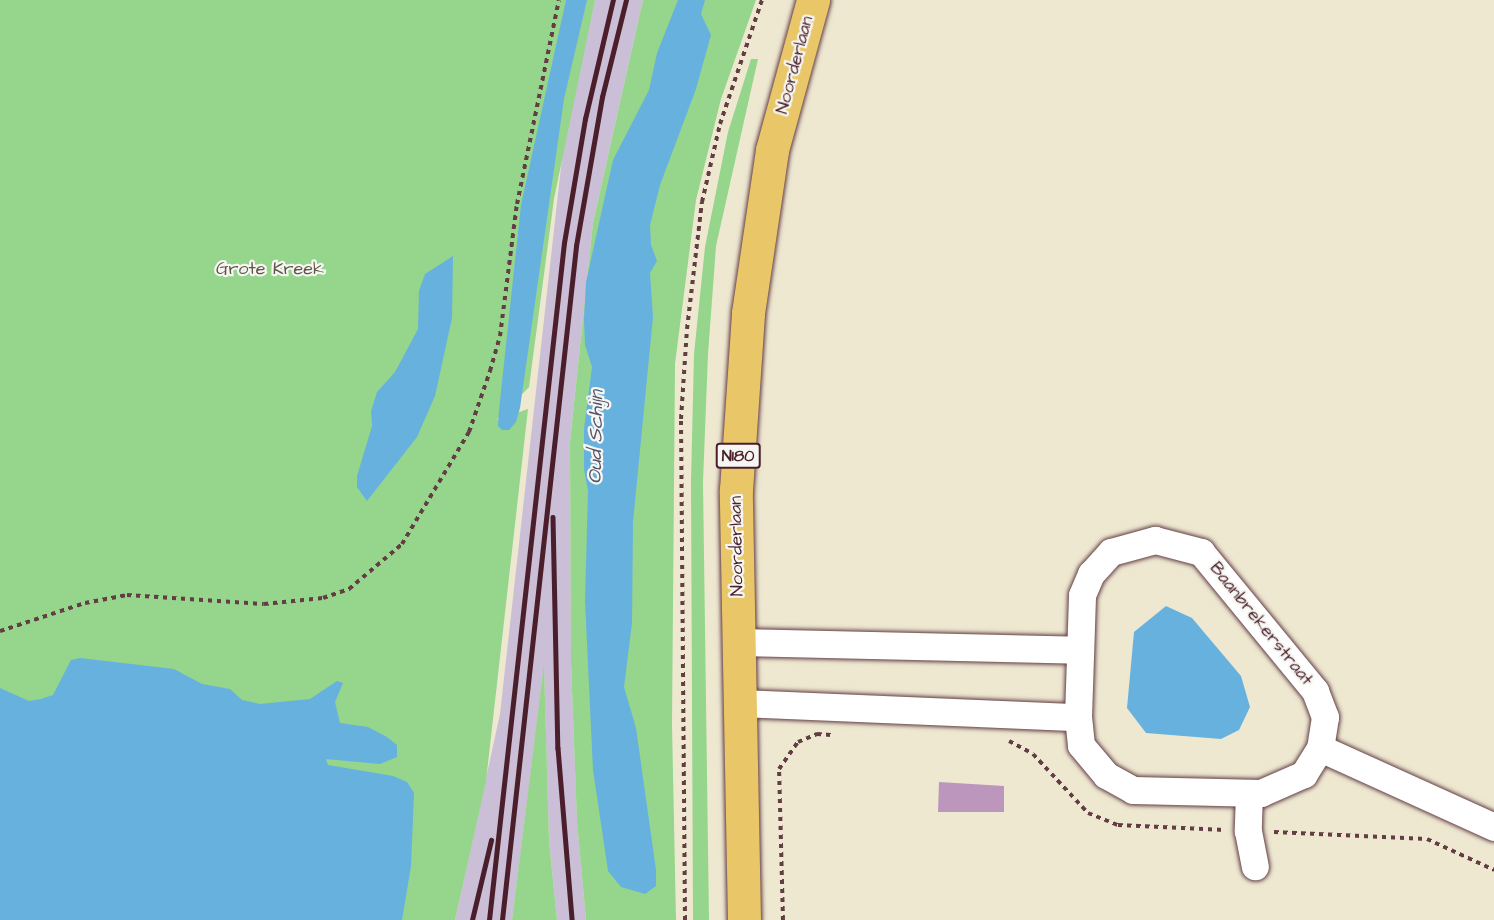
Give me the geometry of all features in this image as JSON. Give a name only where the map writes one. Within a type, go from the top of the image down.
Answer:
[{"type":"main road","name":"Noorderlaan","points":[[744,920],[736,490],[747,313],[772,150],[813,0]]},
{"type":"lane","name":"Baanbrekerstraat","points":[[1155,540],[1202,552],[1315,690],[1325,717],[1320,748],[1304,774],[1261,793],[1133,790],[1106,775],[1081,746],[1078,717],[1079,650],[1082,595],[1091,574],[1111,552],[1155,540]]},
{"type":"lane","points":[[739,642],[1079,650]]},
{"type":"lane","points":[[740,703],[1078,717]]},
{"type":"lane","points":[[1320,748],[1494,827]]},
{"type":"lane","points":[[1249,793],[1248,831],[1255,866]]},
{"type":"path","points":[[0,631],[85,603],[127,594],[264,604],[323,598],[349,589],[402,544],[469,432],[490,371],[500,336],[517,204],[559,0]]},
{"type":"path","points":[[685,920],[681,419],[687,329],[702,202],[720,123],[762,0]]},
{"type":"path","points":[[783,920],[779,769],[798,742],[817,734],[840,735]]},
{"type":"path","points":[[999,740],[1010,741],[1033,754],[1088,813],[1118,825],[1427,839],[1494,870]]},
{"type":"shaded area","points":[[595,0],[643,0],[593,223],[570,442],[571,663],[577,819],[586,920],[557,920],[549,841],[544,671],[512,920],[455,920],[500,714],[564,140]]},
{"type":"green space","name":"Grote Kreek","points":[[0,0],[595,0],[554,199],[529,387],[497,420],[528,409],[486,781],[455,920],[0,920]]},
{"type":"green space","points":[[643,0],[756,0],[721,99],[696,200],[675,364],[672,725],[676,920],[586,920],[577,821],[571,663],[570,442],[593,223]]},
{"type":"green space","points":[[751,59],[758,59],[716,246],[708,354],[703,482],[709,920],[693,920],[691,481],[694,354],[705,247],[728,132]]},
{"type":"green space","points":[[544,665],[549,841],[557,920],[512,920]]},
{"type":"water","points":[[566,0],[587,0],[564,99],[520,408],[516,422],[509,430],[502,430],[498,426],[499,410],[521,205]]},
{"type":"water","name":"Oud Schijn","points":[[678,0],[705,0],[701,14],[711,35],[696,89],[660,185],[650,225],[651,245],[657,261],[650,273],[653,317],[633,522],[632,623],[624,687],[636,728],[656,870],[656,886],[645,894],[621,887],[608,871],[593,770],[585,601],[588,491],[584,469],[584,429],[592,367],[585,345],[584,319],[586,282],[613,160],[649,90],[657,53]]},
{"type":"water","points":[[453,256],[452,318],[435,396],[417,437],[367,501],[357,487],[357,476],[372,426],[371,411],[377,392],[395,372],[418,329],[419,291],[425,274]]},
{"type":"water","points":[[1166,606],[1192,618],[1241,676],[1250,707],[1239,730],[1221,739],[1146,733],[1127,708],[1134,632]]},
{"type":"water","points":[[80,658],[174,669],[202,684],[230,689],[242,700],[260,704],[310,699],[337,681],[343,683],[335,702],[340,723],[368,727],[387,737],[397,745],[397,757],[380,764],[326,759],[328,765],[393,776],[407,782],[414,793],[411,866],[402,920],[0,920],[0,688],[29,701],[53,695],[71,660]]},
{"type":"building","points":[[939,782],[1004,786],[1004,812],[938,812]]},
{"type":"railway","points":[[489,920],[564,243],[585,119],[613,0]]},
{"type":"railway","points":[[502,920],[576,246],[602,97],[626,0]]},
{"type":"railway","points":[[553,517],[558,748],[572,920]]},
{"type":"railway","points":[[472,920],[491,840]]}]
